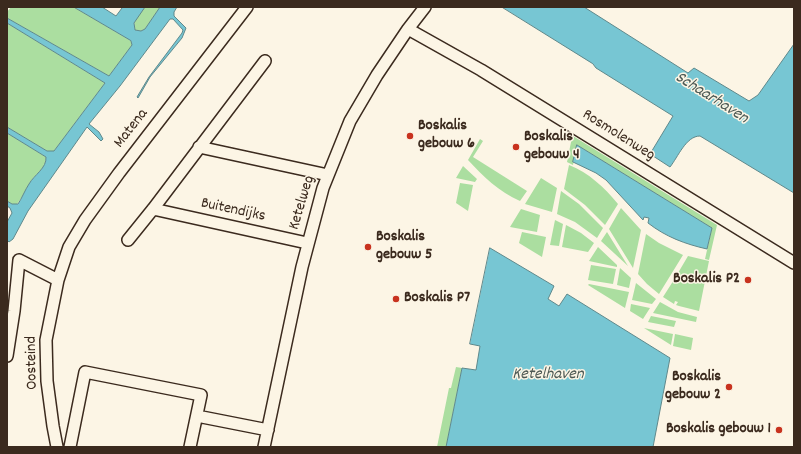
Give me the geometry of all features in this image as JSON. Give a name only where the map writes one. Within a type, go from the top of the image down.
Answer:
[{"type":"street","name":"Matena","points":[[58,280],[69,247],[85,220],[119,173],[247,7]]},
{"type":"street","name":"Ketelweg","points":[[264,447],[307,243],[323,188],[350,121],[377,75],[408,29],[425,7]]},
{"type":"street","name":"Rosmolenweg","points":[[408,29],[481,70],[794,263]]},
{"type":"street","points":[[128,240],[153,210],[265,61]]},
{"type":"street","points":[[199,147],[328,175]]},
{"type":"street","name":"Buitendijks","points":[[153,210],[307,243]]},
{"type":"street","points":[[7,356],[14,311],[19,260],[58,280]]},
{"type":"street","name":"Oosteind","points":[[57,447],[47,382],[46,340],[58,280]]},
{"type":"street","points":[[70,447],[69,443],[85,372],[201,395],[190,447]]},
{"type":"street","points":[[197,416],[268,430]]},
{"type":"green space","points":[[11,7],[74,7],[131,41],[132,45],[109,76],[7,18],[7,12]]},
{"type":"green space","points":[[145,7],[160,7],[145,29],[141,31],[135,30],[135,21]]},
{"type":"green space","points":[[7,23],[105,83],[54,151],[47,151],[7,127]]},
{"type":"green space","points":[[7,133],[46,157],[44,165],[31,181],[17,204],[12,204],[7,201]]},
{"type":"green space","points":[[573,136],[717,225],[709,260],[705,259],[712,228],[577,145],[573,165],[567,162]]},
{"type":"green space","points":[[480,139],[483,141],[473,157],[527,191],[520,201],[498,188],[468,160]]},
{"type":"green space","points":[[569,165],[596,181],[618,204],[605,225],[585,205],[564,189]]},
{"type":"green space","points":[[463,166],[477,179],[475,182],[456,178]]},
{"type":"green space","points":[[541,178],[557,188],[552,212],[525,204]]},
{"type":"green space","points":[[460,183],[473,185],[468,211],[456,203]]},
{"type":"green space","points":[[561,191],[579,204],[603,228],[597,238],[575,222],[557,214]]},
{"type":"green space","points":[[621,208],[641,230],[633,268],[609,229]]},
{"type":"green space","points":[[521,209],[540,215],[537,232],[510,227]]},
{"type":"green space","points":[[555,220],[563,224],[559,246],[550,245]]},
{"type":"green space","points":[[566,225],[581,233],[594,243],[588,252],[562,247]]},
{"type":"green space","points":[[522,232],[546,237],[542,257],[519,243]]},
{"type":"green space","points":[[607,232],[628,266],[601,241]]},
{"type":"green space","points":[[646,234],[659,243],[683,255],[659,294],[638,274]]},
{"type":"green space","points":[[598,247],[617,265],[617,267],[589,261]]},
{"type":"green space","points":[[688,256],[709,261],[699,311],[676,305],[678,302],[675,301],[674,304],[663,297],[677,275],[680,274],[678,273]]},
{"type":"green space","points":[[591,265],[616,269],[613,284],[588,280]]},
{"type":"green space","points":[[620,268],[631,278],[629,288],[617,285]]},
{"type":"green space","points":[[636,283],[656,299],[652,304],[632,300]]},
{"type":"green space","points":[[588,285],[629,292],[625,308]]},
{"type":"green space","points":[[660,302],[678,312],[697,317],[696,322],[653,313]]},
{"type":"green space","points":[[631,304],[650,308],[643,319],[630,311]]},
{"type":"green space","points":[[651,316],[676,321],[674,327],[648,322]]},
{"type":"green space","points":[[644,328],[673,334],[671,345]]},
{"type":"green space","points":[[675,334],[693,338],[691,350],[673,346]]},
{"type":"green space","points":[[456,367],[462,368],[446,447],[437,447],[449,388],[451,388]]},
{"type":"water","points":[[74,7],[102,7],[116,16],[122,8],[121,7],[145,7],[134,23],[135,30],[141,31],[145,29],[160,7],[177,7],[174,12],[174,16],[186,28],[182,38],[150,77],[138,98],[137,97],[149,77],[182,33],[183,30],[173,19],[170,19],[120,86],[89,124],[99,132],[103,139],[101,141],[87,127],[28,211],[13,239],[9,242],[7,240],[7,222],[12,213],[10,208],[7,206],[7,201],[12,204],[18,204],[31,181],[44,165],[46,157],[7,133],[7,127],[47,151],[54,151],[105,83],[7,23],[7,18],[109,76],[132,45],[131,41]]},
{"type":"water","name":"Schaarhaven","points":[[502,7],[584,7],[688,73],[694,68],[749,101],[758,95],[794,44],[794,193],[700,136],[691,139],[686,143],[670,167],[650,154],[673,116]]},
{"type":"water","points":[[577,145],[712,228],[707,249],[691,245],[669,236],[648,223],[649,218],[644,217],[643,220],[606,180],[596,173],[573,162]]},
{"type":"water","name":"Ketelhaven","points":[[490,248],[554,286],[548,299],[559,306],[567,294],[670,358],[653,447],[446,447],[462,368],[476,370],[480,346],[470,344]]},
{"type":"place","name":"Boskalis gebouw 6","points":[[410,136]]},
{"type":"place","name":"Boskalis gebouw 4","points":[[516,147]]},
{"type":"place","name":"Boskalis gebouw 5","points":[[368,247]]},
{"type":"place","name":"Boskalis P2","points":[[748,280]]},
{"type":"place","name":"Boskalis P7","points":[[396,299]]},
{"type":"place","name":"Boskalis gebouw 2","points":[[729,387]]},
{"type":"place","name":"Boskalis gebouw 1","points":[[779,430]]}]
